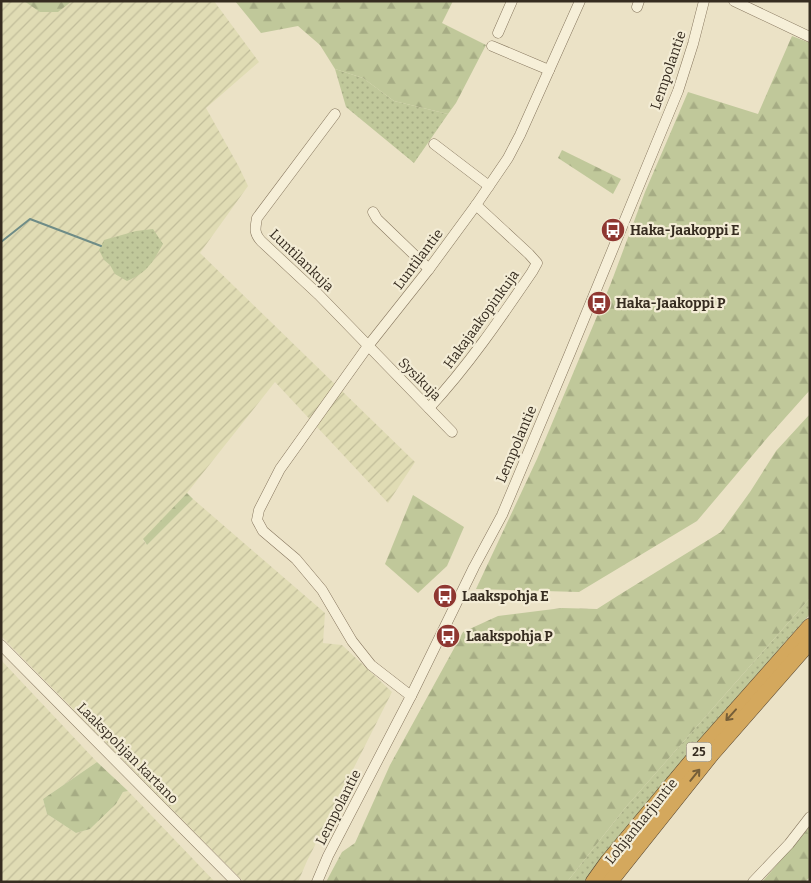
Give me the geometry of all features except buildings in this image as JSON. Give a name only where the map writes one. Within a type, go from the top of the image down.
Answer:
[{"type":"highway","name":"Lohjanharjuntie","points":[[593,882],[608,861],[702,747],[810,626]]},
{"type":"highway","name":"Lohjanharjuntie","points":[[610,882],[712,754],[810,642]]},
{"type":"street","points":[[498,32],[512,1]]},
{"type":"street","name":"Luntilantie","points":[[411,696],[371,665],[352,641],[322,590],[296,559],[263,531],[257,520],[280,468],[368,346],[429,269],[508,158],[580,1]]},
{"type":"street","name":"Lempolantie","points":[[317,882],[332,848],[502,515],[678,91],[704,1]]},
{"type":"street","points":[[734,1],[810,37]]},
{"type":"street","points":[[492,46],[549,70]]},
{"type":"street","name":"Luntilankuja","points":[[335,114],[257,218],[255,228],[256,235],[261,242],[319,295],[368,346]]},
{"type":"street","points":[[434,144],[489,186]]},
{"type":"street","name":"Hakajaakopinkuja","points":[[430,408],[449,387],[486,338],[537,263],[476,205]]},
{"type":"street","points":[[373,212],[377,219],[429,269]]},
{"type":"street","name":"Sysikuja","points":[[368,346],[452,432]]},
{"type":"street","name":"Laakspohjan kartano","points":[[1,645],[236,882]]},
{"type":"street","points":[[753,882],[789,844],[810,817]]},
{"type":"shaded area","points":[[1,1],[214,1],[259,62],[206,108],[248,186],[200,253],[415,462],[388,503],[275,382],[187,493],[143,540],[147,545],[193,499],[325,613],[323,643],[342,645],[392,692],[298,882],[244,882],[1,636]]},
{"type":"shaded area","points":[[1,660],[97,762],[43,799],[47,814],[76,833],[90,829],[116,804],[123,792],[128,791],[215,882],[1,882]]},
{"type":"green space","points":[[24,1],[72,1],[58,12],[40,12]]},
{"type":"green space","points":[[235,1],[453,1],[442,23],[486,45],[456,103],[448,114],[394,101],[363,78],[335,69],[320,45],[298,26],[261,33]]},
{"type":"green space","points":[[792,36],[810,43],[810,390],[697,521],[579,592],[476,589],[537,459],[611,283],[645,192],[688,92],[758,114]]},
{"type":"green space","points":[[335,69],[363,78],[394,101],[448,114],[414,163],[346,107]]},
{"type":"green space","points":[[562,150],[621,179],[613,194],[558,158]]},
{"type":"green space","points":[[153,229],[163,244],[149,266],[140,274],[127,281],[115,274],[99,250],[104,240],[136,231]]},
{"type":"green space","points":[[810,414],[810,598],[625,808],[567,882],[326,882],[342,852],[355,843],[390,765],[463,632],[498,616],[562,608],[597,609],[721,532],[750,492],[776,451]]},
{"type":"green space","points":[[187,493],[193,499],[147,545],[143,539]]},
{"type":"green space","points":[[413,495],[464,527],[447,566],[418,593],[385,564]]},
{"type":"green space","points":[[810,598],[810,614],[696,746],[584,882],[567,882],[625,808]]},
{"type":"green space","points":[[97,762],[128,791],[123,792],[116,804],[90,829],[76,833],[47,814],[43,799]]},
{"type":"green space","points":[[810,826],[810,877],[805,882],[762,882]]},
{"type":"waterway","points":[[1,242],[30,219],[101,246]]},
{"type":"place","name":"Haka-Jaakoppi E","points":[[613,230]]},
{"type":"place","name":"Haka-Jaakoppi P","points":[[599,303]]},
{"type":"place","name":"Laakspohja E","points":[[445,596]]},
{"type":"place","name":"Laakspohja P","points":[[448,636]]}]
